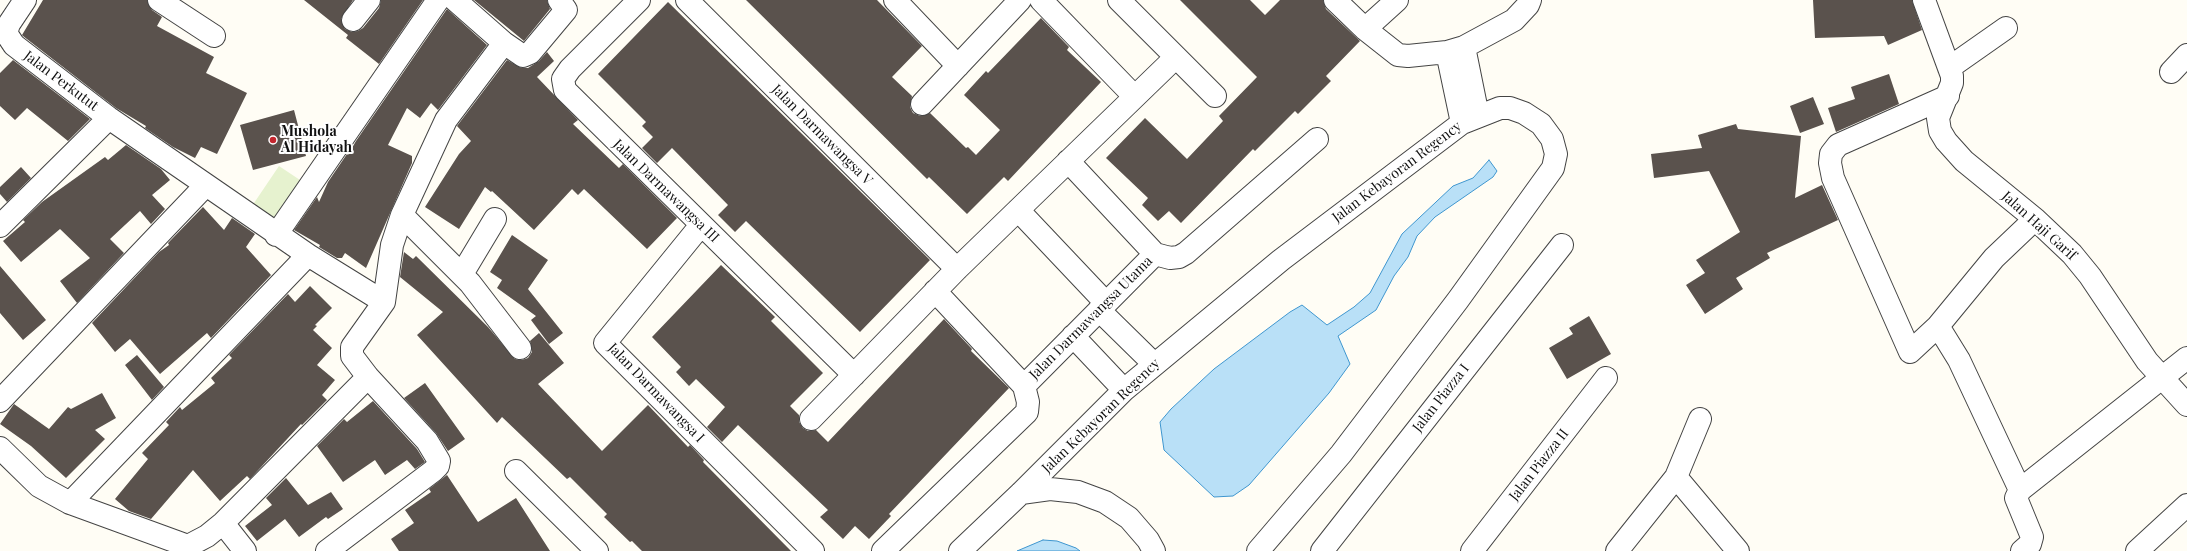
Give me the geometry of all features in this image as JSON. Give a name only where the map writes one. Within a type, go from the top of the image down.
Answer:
[{"type":"street","name":"Jalan Perkutut","points":[[25,0],[9,24],[6,33],[14,45],[109,118],[205,186],[276,235],[384,302]]},
{"type":"street","points":[[159,0],[214,36]]},
{"type":"street","points":[[353,20],[368,0]]},
{"type":"street","points":[[276,235],[438,0]]},
{"type":"street","points":[[455,0],[504,43],[523,56],[530,53],[566,10],[559,0]]},
{"type":"street","name":"Jalan Darmawangsa III","points":[[639,0],[570,69],[564,79],[565,90],[854,375]]},
{"type":"street","name":"Jalan Darmawangsa V","points":[[687,0],[957,270]]},
{"type":"street","points":[[895,0],[958,66]]},
{"type":"street","points":[[922,104],[1020,0]]},
{"type":"street","points":[[1041,0],[1134,96]]},
{"type":"street","points":[[1119,0],[1215,96]]},
{"type":"street","points":[[1335,0],[1365,29],[1398,55],[1408,56],[1456,50],[1514,20],[1528,5],[1530,0]]},
{"type":"street","points":[[1365,29],[1397,0]]},
{"type":"street","points":[[1924,0],[1950,80]]},
{"type":"street","points":[[2006,28],[1950,80],[1838,145],[1832,151],[1829,159],[1833,178],[1910,352],[1938,326],[1994,258],[2035,219]]},
{"type":"street","points":[[327,551],[433,471],[440,464],[438,456],[430,445],[368,377],[352,356],[351,351],[384,302],[392,245],[402,215],[446,120],[504,43]]},
{"type":"street","points":[[1456,50],[1470,119]]},
{"type":"street","points":[[2171,72],[2187,55]]},
{"type":"street","points":[[811,419],[957,270],[1134,96],[1176,57]]},
{"type":"street","name":"Jalan Haji Garif","points":[[1950,80],[1940,112],[1938,125],[1946,141],[1964,161],[2035,219],[2072,254],[2090,276],[2147,362],[2187,404]]},
{"type":"street","name":"Jalan Kebayoran Regency","points":[[960,551],[1021,493],[1124,390],[1287,255],[1470,119],[1500,108],[1510,108],[1524,113],[1541,124],[1552,139],[1556,154],[1553,168],[1458,300],[1341,454],[1265,548]]},
{"type":"street","points":[[0,226],[109,118]]},
{"type":"street","name":"Jalan Darmawangsa Utama","points":[[883,551],[1027,412],[1028,402],[1024,386],[1155,254],[1170,258],[1179,257],[1186,253],[1317,139]]},
{"type":"street","points":[[1068,161],[1155,254]]},
{"type":"street","points":[[0,401],[205,186]]},
{"type":"street","points":[[1018,210],[1154,364]]},
{"type":"street","points":[[402,215],[462,274],[520,348]]},
{"type":"street","points":[[462,274],[495,220]]},
{"type":"street","name":"Jalan Darmawangsa I","points":[[701,225],[605,343],[813,551]]},
{"type":"street","name":"Jalan Piazza I","points":[[1322,551],[1562,245]]},
{"type":"street","points":[[70,503],[308,255]]},
{"type":"street","points":[[935,292],[1024,386]]},
{"type":"street","points":[[1938,326],[1959,360],[2020,490]]},
{"type":"street","points":[[1073,336],[1124,390]]},
{"type":"street","points":[[2022,551],[2030,544],[2032,537],[2016,498],[2020,490],[2187,358]]},
{"type":"street","points":[[0,448],[39,486],[70,503],[188,546],[207,536],[223,523],[368,377]]},
{"type":"street","name":"Jalan Piazza II","points":[[1472,551],[1606,378]]},
{"type":"street","points":[[1617,551],[1676,477],[1700,419]]},
{"type":"street","points":[[516,470],[597,551]]},
{"type":"street","points":[[1676,477],[1738,551]]},
{"type":"street","points":[[1021,493],[1050,489],[1078,492],[1105,502],[1129,518],[1148,540],[1154,551]]},
{"type":"street","points":[[2137,551],[2187,505]]},
{"type":"street","points":[[223,523],[245,551]]},
{"type":"green space","points":[[279,166],[300,180],[274,220],[252,206]]},
{"type":"water","points":[[1489,160],[1497,171],[1493,177],[1435,217],[1417,236],[1408,257],[1394,276],[1376,310],[1338,336],[1350,364],[1329,393],[1249,485],[1233,496],[1214,497],[1164,450],[1160,422],[1171,409],[1214,369],[1290,312],[1302,305],[1327,325],[1354,307],[1370,293],[1402,234],[1453,186],[1473,178]]},
{"type":"water","points":[[1043,540],[1057,541],[1080,551],[1017,551]]},
{"type":"building","points":[[43,0],[147,0],[152,10],[162,17],[157,26],[214,57],[206,73],[247,93],[217,154],[201,147],[195,158],[173,147],[145,128],[146,126],[116,108],[23,36],[22,35]]},
{"type":"building","points":[[304,0],[353,0],[341,19],[345,29],[352,32],[363,28],[379,8],[381,0],[423,0],[379,64],[346,38],[348,35]]},
{"type":"building","points":[[474,0],[547,0],[550,9],[524,41]]},
{"type":"building","points":[[746,0],[877,0],[922,46],[892,77],[912,96],[910,107],[913,113],[920,116],[930,113],[966,148],[968,147],[976,155],[1000,130],[964,95],[986,71],[988,73],[1041,18],[1069,47],[1067,50],[1101,82],[1008,181],[1004,177],[967,214],[929,177],[927,179]]},
{"type":"building","points":[[1180,0],[1250,0],[1265,15],[1280,0],[1323,0],[1326,9],[1360,41],[1326,76],[1331,81],[1298,114],[1295,111],[1255,151],[1253,149],[1181,223],[1169,211],[1158,221],[1142,205],[1148,198],[1106,158],[1145,118],[1187,159],[1223,121],[1219,116],[1257,77]]},
{"type":"building","points":[[1813,0],[1912,0],[1922,30],[1888,45],[1884,36],[1815,38]]},
{"type":"building","points":[[668,2],[930,260],[860,332],[746,221],[735,232],[718,215],[728,205],[672,148],[657,163],[642,148],[653,137],[642,126],[646,122],[598,74]]},
{"type":"building","points":[[447,9],[487,45],[438,110],[431,103],[420,118],[407,108],[388,145],[412,156],[412,163],[366,268],[345,253],[342,258],[337,258],[319,247],[320,245],[294,230],[317,197],[319,202],[328,182]]},
{"type":"building","points":[[547,52],[554,61],[537,77],[578,120],[573,124],[619,168],[623,164],[677,218],[647,249],[584,189],[578,195],[572,189],[534,230],[492,191],[491,192],[485,187],[459,229],[425,207],[459,154],[471,141],[457,126],[507,60],[521,68],[528,68],[539,61]]},
{"type":"building","points":[[13,60],[90,119],[68,141],[27,108],[15,120],[0,106],[0,73]]},
{"type":"building","points":[[1889,74],[1899,104],[1836,132],[1828,108],[1855,99],[1851,87]]},
{"type":"building","points":[[1813,97],[1824,124],[1800,133],[1790,106]]},
{"type":"building","name":"Mushola Al Hidayah","points":[[294,110],[306,156],[253,170],[240,125]]},
{"type":"building","points":[[1736,124],[1738,129],[1801,136],[1795,198],[1822,185],[1838,220],[1767,253],[1770,258],[1736,278],[1743,289],[1705,314],[1686,285],[1705,273],[1696,260],[1740,232],[1709,171],[1654,178],[1651,154],[1702,148],[1698,135]]},
{"type":"building","points":[[126,145],[161,169],[170,180],[152,195],[165,209],[151,224],[140,211],[110,239],[124,253],[77,303],[60,281],[90,258],[60,229],[21,262],[3,241],[25,222],[23,220],[42,202],[105,157],[108,160]]},
{"type":"building","points":[[21,167],[31,178],[7,202],[0,194],[0,187]]},
{"type":"building","points":[[203,207],[224,230],[232,218],[255,234],[246,247],[271,275],[211,338],[207,333],[160,374],[130,339],[115,352],[92,323],[159,252],[169,245],[168,243]]},
{"type":"building","points":[[512,235],[548,260],[528,289],[563,333],[549,344],[531,320],[536,316],[497,288],[502,280],[490,272]]},
{"type":"building","points":[[404,252],[413,259],[416,256],[488,327],[515,359],[522,360],[528,358],[532,352],[530,341],[539,333],[564,363],[538,384],[602,451],[648,405],[688,447],[690,445],[704,460],[703,462],[791,551],[642,551],[632,541],[630,542],[604,517],[607,514],[570,477],[567,479],[502,417],[497,423],[417,335],[443,312],[400,277]]},
{"type":"building","points":[[721,265],[775,317],[771,321],[823,373],[790,406],[799,415],[799,422],[803,428],[808,431],[816,430],[828,442],[944,319],[972,349],[971,351],[1009,388],[889,514],[891,516],[869,539],[855,526],[843,539],[820,517],[828,510],[738,425],[722,442],[707,427],[725,407],[696,379],[689,386],[676,372],[681,367],[652,337]]},
{"type":"building","points":[[0,266],[46,320],[23,340],[0,313]]},
{"type":"building","points":[[310,286],[332,308],[315,325],[317,326],[313,330],[332,348],[317,365],[335,380],[322,395],[327,400],[302,425],[301,424],[250,479],[247,476],[220,501],[193,470],[151,519],[129,511],[115,499],[148,459],[142,453],[169,425],[166,422],[180,407],[182,410],[215,383],[211,378],[232,358],[229,355],[288,294],[295,302]]},
{"type":"building","points":[[1589,316],[1611,354],[1567,379],[1549,348],[1573,334],[1569,328]]},
{"type":"building","points":[[137,355],[164,387],[152,400],[125,365]]},
{"type":"building","points":[[425,383],[465,439],[448,451],[436,433],[404,398]]},
{"type":"building","points":[[102,393],[116,418],[95,430],[105,439],[66,478],[31,446],[0,424],[14,404],[49,429],[68,407],[71,409]]},
{"type":"building","points":[[373,401],[417,449],[425,462],[415,469],[407,460],[385,475],[375,460],[343,482],[317,446],[344,419],[347,422]]},
{"type":"building","points":[[447,475],[478,522],[516,498],[550,551],[399,551],[391,539],[414,523],[405,510],[431,492],[429,489]]},
{"type":"building","points":[[286,478],[308,505],[331,492],[343,509],[328,519],[326,517],[299,537],[285,519],[257,541],[245,526],[272,505],[266,498]]},
{"type":"place","name":"Mushola Al Hidayah","points":[[273,140]]}]
